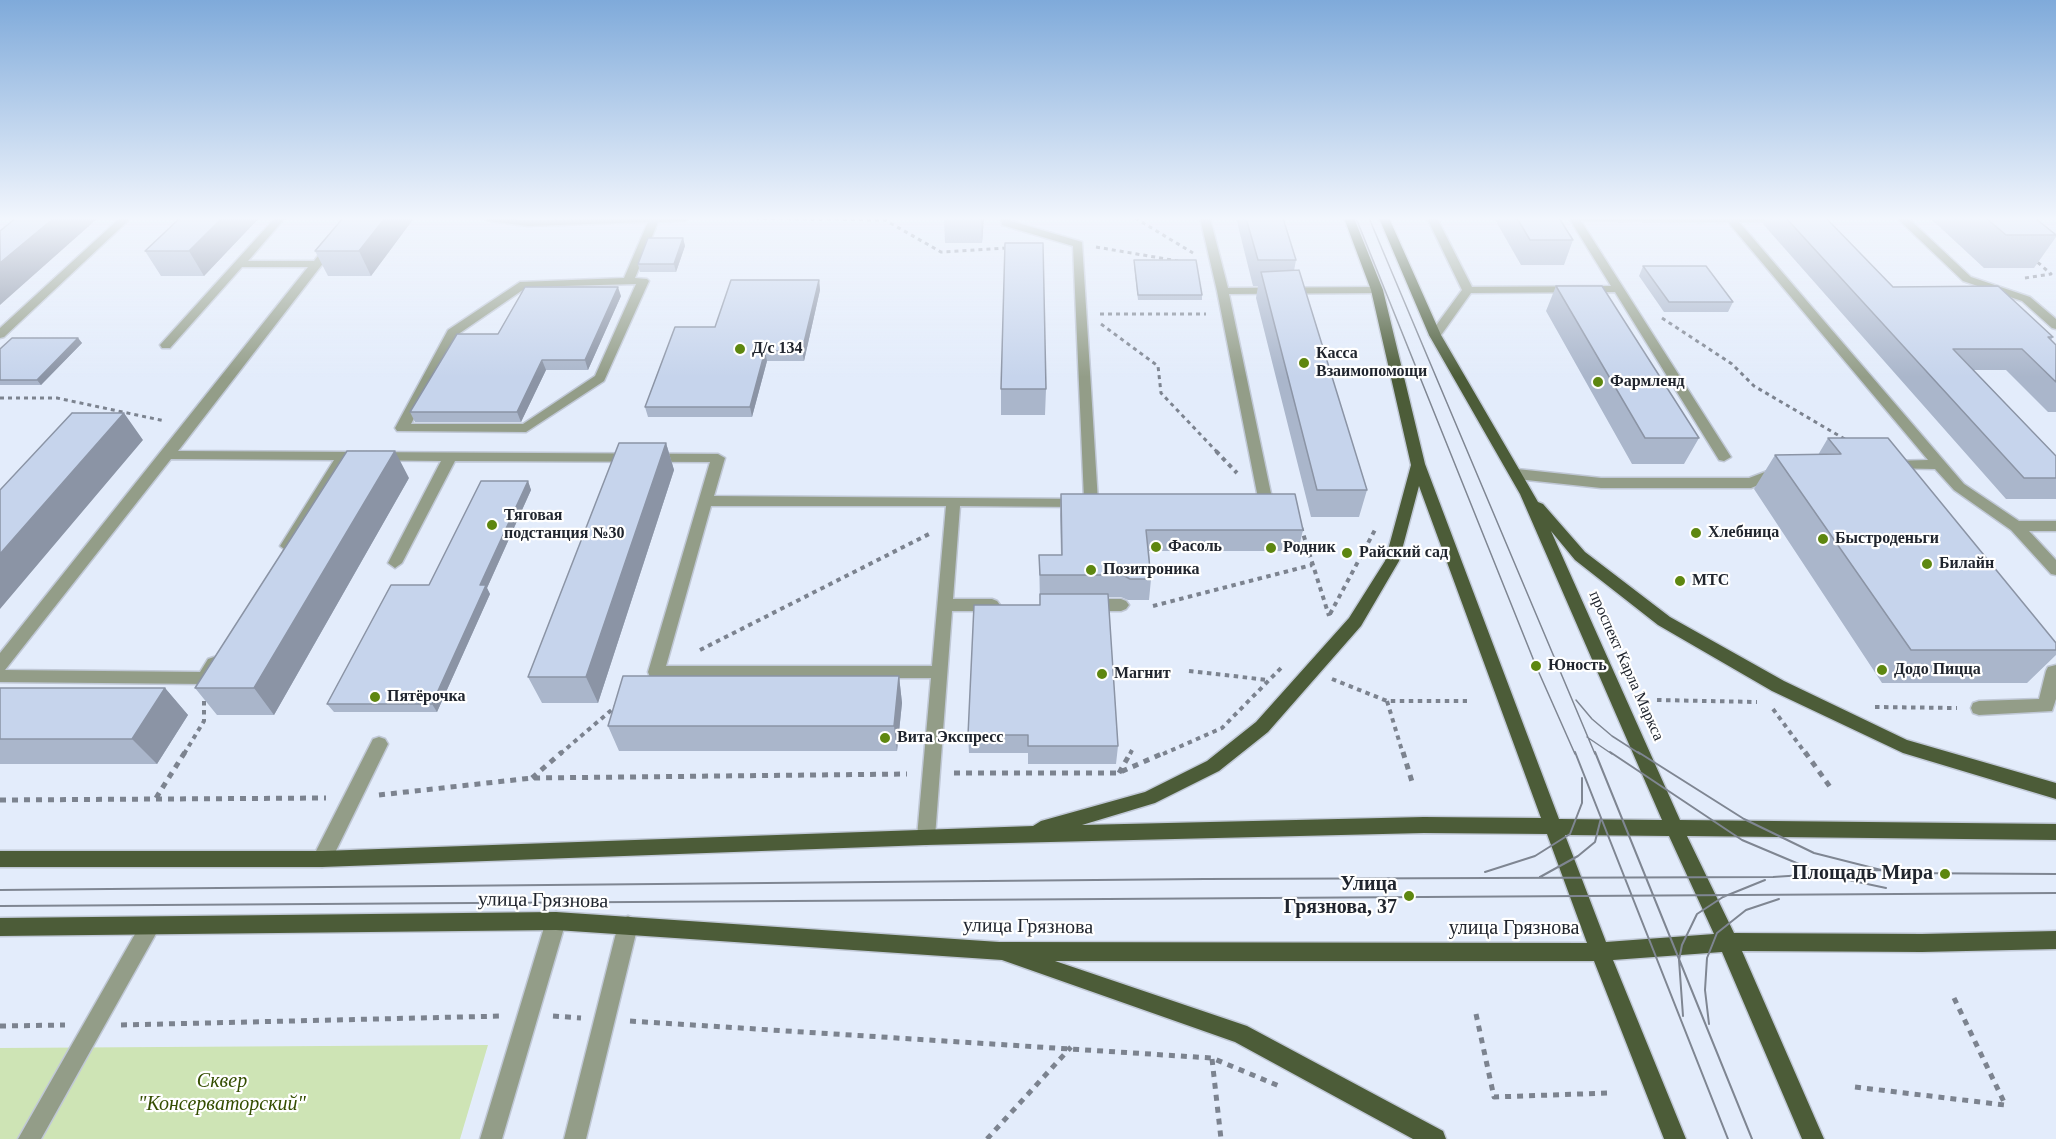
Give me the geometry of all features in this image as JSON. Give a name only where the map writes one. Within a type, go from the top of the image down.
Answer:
[{"type":"main road","points":[[1370,271],[1377,290],[1418,465],[1600,952],[1675,1139]]},
{"type":"main road","name":"проспект Карла Маркса","points":[[1407,271],[1435,335],[1527,495],[1674,827],[1728,942],[1813,1139]]},
{"type":"main road","points":[[1021,835],[1149,798],[1213,766],[1262,727],[1355,622],[1392,561],[1418,465]]},
{"type":"main road","points":[[1527,495],[1580,556],[1664,621],[1778,686],[1903,746],[2056,791]]},
{"type":"main road","points":[[0,859],[322,859],[926,837],[1424,825],[2056,832]]},
{"type":"main road","name":"улица Грязнова","points":[[0,927],[556,921],[999,951],[1600,952],[1728,942],[1922,943],[2056,940]]},
{"type":"main road","points":[[999,951],[1240,1033],[1435,1139]]},
{"type":"lane","points":[[0,333],[68,271]]},
{"type":"lane","points":[[166,345],[233,271]]},
{"type":"lane","points":[[0,665],[309,271]]},
{"type":"lane","points":[[628,281],[632,271]]},
{"type":"lane","points":[[704,501],[1097,502],[1081,271]]},
{"type":"lane","points":[[1218,271],[1266,503],[1243,503]]},
{"type":"lane","points":[[1459,271],[1468,290]]},
{"type":"lane","points":[[1607,271],[1724,457]]},
{"type":"lane","points":[[1775,271],[1959,487],[2016,526],[2056,570]]},
{"type":"lane","points":[[1959,271],[1967,279],[2026,299],[2056,326]]},
{"type":"lane","points":[[628,281],[643,281],[600,378],[526,428],[402,428],[452,333],[524,284],[628,281]]},
{"type":"lane","points":[[1468,290],[1618,289]]},
{"type":"lane","points":[[1222,291],[1377,290]]},
{"type":"lane","points":[[1435,335],[1468,290]]},
{"type":"lane","points":[[167,455],[718,458],[656,672],[940,672]]},
{"type":"lane","points":[[280,558],[343,457]]},
{"type":"lane","points":[[395,563],[450,458]]},
{"type":"lane","points":[[1879,465],[1939,464]]},
{"type":"lane","points":[[1517,474],[1601,483],[1751,483],[1794,466]]},
{"type":"lane","points":[[926,837],[953,502]]},
{"type":"lane","points":[[2016,526],[2056,526]]},
{"type":"lane","points":[[945,605],[1004,605]]},
{"type":"lane","points":[[1074,605],[1121,605]]},
{"type":"lane","points":[[0,676],[204,678],[223,648]]},
{"type":"lane","points":[[1979,708],[2046,706],[2054,671],[2056,671]]},
{"type":"lane","points":[[322,859],[379,744]]},
{"type":"lane","points":[[491,1139],[556,921]]},
{"type":"lane","points":[[575,1139],[628,925]]},
{"type":"lane","points":[[29,1139],[150,926]]},
{"type":"path","points":[[1986,285],[2051,274],[2048,271]]},
{"type":"path","points":[[1085,310],[1227,314]]},
{"type":"path","points":[[1085,310],[1158,366],[1161,393],[1266,503]]},
{"type":"path","points":[[1656,314],[1732,364],[1754,386],[1851,442]]},
{"type":"path","points":[[0,398],[57,398],[189,427]]},
{"type":"path","points":[[1321,624],[1329,616],[1379,522]]},
{"type":"path","points":[[698,651],[951,523]]},
{"type":"path","points":[[1301,524],[1329,616]]},
{"type":"path","points":[[1153,606],[1312,565]]},
{"type":"path","points":[[0,800],[353,798],[532,778],[1119,774],[1222,728],[1284,665]]},
{"type":"path","points":[[1189,671],[1268,680]]},
{"type":"path","points":[[156,799],[204,721],[204,678]]},
{"type":"path","points":[[1329,678],[1387,701],[1467,701]]},
{"type":"path","points":[[1657,700],[1767,702],[1833,791]]},
{"type":"path","points":[[1387,701],[1413,785]]},
{"type":"path","points":[[532,778],[621,702]]},
{"type":"path","points":[[1864,707],[1979,708]]},
{"type":"path","points":[[1119,774],[1132,750]]},
{"type":"path","points":[[1855,1087],[2005,1105],[1954,998]]},
{"type":"path","points":[[1476,1014],[1494,1097],[1608,1093]]},
{"type":"path","points":[[987,1139],[1071,1047]]},
{"type":"path","points":[[1212,1058],[1221,1139]]},
{"type":"green space","name":"Сквер \"Консерваторский\"","points":[[488,1045],[460,1139],[0,1139],[0,1048]]},
{"type":"building","points":[[1004,271],[1044,271],[1046,389],[1001,389]]},
{"type":"building","points":[[1135,271],[1198,271],[1202,295],[1138,295]]},
{"type":"building","points":[[1299,271],[1367,490],[1317,490],[1261,272]]},
{"type":"building","points":[[1647,271],[1710,271],[1733,302],[1669,302]]},
{"type":"building","points":[[1835,271],[1878,271],[1893,287],[1998,286],[2053,337],[2048,337],[2056,345],[2056,382],[2022,349],[1953,349],[2056,456],[2056,478],[2024,478]]},
{"type":"building","points":[[731,280],[819,280],[802,351],[765,351],[750,407],[645,407],[675,327],[715,327]]},
{"type":"building","points":[[1556,286],[1602,286],[1699,438],[1645,438]]},
{"type":"building","points":[[525,287],[618,287],[585,360],[542,360],[517,412],[410,412],[457,334],[498,334]]},
{"type":"building","points":[[12,338],[78,338],[37,380],[0,380],[0,349]]},
{"type":"building","points":[[72,413],[124,413],[0,554],[0,490]]},
{"type":"building","points":[[1828,438],[1888,438],[2056,643],[2056,650],[1911,650],[1775,455],[1841,454]]},
{"type":"building","points":[[619,443],[666,443],[586,677],[528,677]]},
{"type":"building","points":[[347,451],[395,451],[254,688],[195,688]]},
{"type":"building","points":[[481,481],[528,481],[480,585],[486,585],[432,704],[327,704],[391,585],[429,585]]},
{"type":"building","points":[[1061,494],[1295,494],[1303,530],[1146,530],[1151,579],[1130,579],[1123,575],[1040,575],[1039,555],[1062,555]]},
{"type":"building","points":[[1040,594],[1108,594],[1118,746],[1028,746],[1028,735],[968,735],[974,605],[1040,605]]},
{"type":"building","points":[[623,676],[899,676],[894,726],[608,726]]},
{"type":"building","points":[[0,688],[165,688],[132,739],[0,739]]},
{"type":"tram line","points":[[1377,271],[1536,666],[1575,754]]},
{"type":"tram line","points":[[1391,271],[1588,738]]},
{"type":"tram line","points":[[1576,700],[1592,719],[1612,736],[1640,754]]},
{"type":"tram line","points":[[1588,738],[1612,754]]},
{"type":"tram line","points":[[1588,738],[1595,754]]},
{"type":"tram line","points":[[1575,752],[1625,878]]},
{"type":"tram line","points":[[1595,752],[1646,877]]},
{"type":"tram line","points":[[1610,752],[1742,840],[1822,874]]},
{"type":"tram line","points":[[1638,752],[1744,819],[1814,853],[1893,873]]},
{"type":"tram line","points":[[1485,872],[1535,856],[1570,834],[1582,803],[1582,778]]},
{"type":"tram line","points":[[1540,877],[1578,856],[1595,842],[1601,818]]},
{"type":"tram line","points":[[1822,874],[1880,870],[1893,873]]},
{"type":"tram line","points":[[1893,873],[2056,874]]},
{"type":"tram line","points":[[1646,877],[1773,877],[1822,874]]},
{"type":"tram line","points":[[1822,874],[1886,888]]},
{"type":"tram line","points":[[1625,878],[1646,877]]},
{"type":"tram line","points":[[1646,877],[1653,896]]},
{"type":"tram line","points":[[0,890],[1625,878]]},
{"type":"tram line","points":[[1625,878],[1632,896]]},
{"type":"tram line","points":[[1728,895],[1765,880]]},
{"type":"tram line","points":[[1728,895],[2056,893]]},
{"type":"tram line","points":[[1653,896],[1728,895]]},
{"type":"tram line","points":[[1679,959],[1682,945],[1697,914],[1728,895]]},
{"type":"tram line","points":[[0,906],[1632,896]]},
{"type":"tram line","points":[[1632,896],[1728,1139]]},
{"type":"tram line","points":[[1632,896],[1653,896]]},
{"type":"tram line","points":[[1653,896],[1679,959]]},
{"type":"tram line","points":[[1709,1024],[1705,990],[1707,958],[1717,933],[1746,910],[1779,899]]},
{"type":"tram line","points":[[1679,959],[1752,1139]]},
{"type":"tram line","points":[[1679,959],[1683,1016]]},
{"type":"place","name":"Д/с 134","points":[[740,349]]},
{"type":"place","name":"Касса Взаимопомощи","points":[[1304,363]]},
{"type":"place","name":"Фармленд","points":[[1598,382]]},
{"type":"place","name":"Тяговая подстанция №30","points":[[492,525]]},
{"type":"place","name":"Хлебница","points":[[1696,533]]},
{"type":"place","name":"Быстроденьги","points":[[1823,539]]},
{"type":"place","name":"Фасоль","points":[[1156,547]]},
{"type":"place","name":"Родник","points":[[1271,548]]},
{"type":"place","name":"Райский сад","points":[[1347,553]]},
{"type":"place","name":"Билайн","points":[[1927,564]]},
{"type":"place","name":"Позитроника","points":[[1091,570]]},
{"type":"place","name":"МТС","points":[[1680,581]]},
{"type":"place","name":"Юность","points":[[1536,666]]},
{"type":"place","name":"Додо Пицца","points":[[1882,670]]},
{"type":"place","name":"Магнит","points":[[1102,674]]},
{"type":"place","name":"Пятёрочка","points":[[375,697]]},
{"type":"place","name":"Вита Экспресс","points":[[885,738]]},
{"type":"place","name":"Площадь Мира","points":[[1945,874]]},
{"type":"place","name":"Улица Грязнова, 37","points":[[1409,896]]}]
